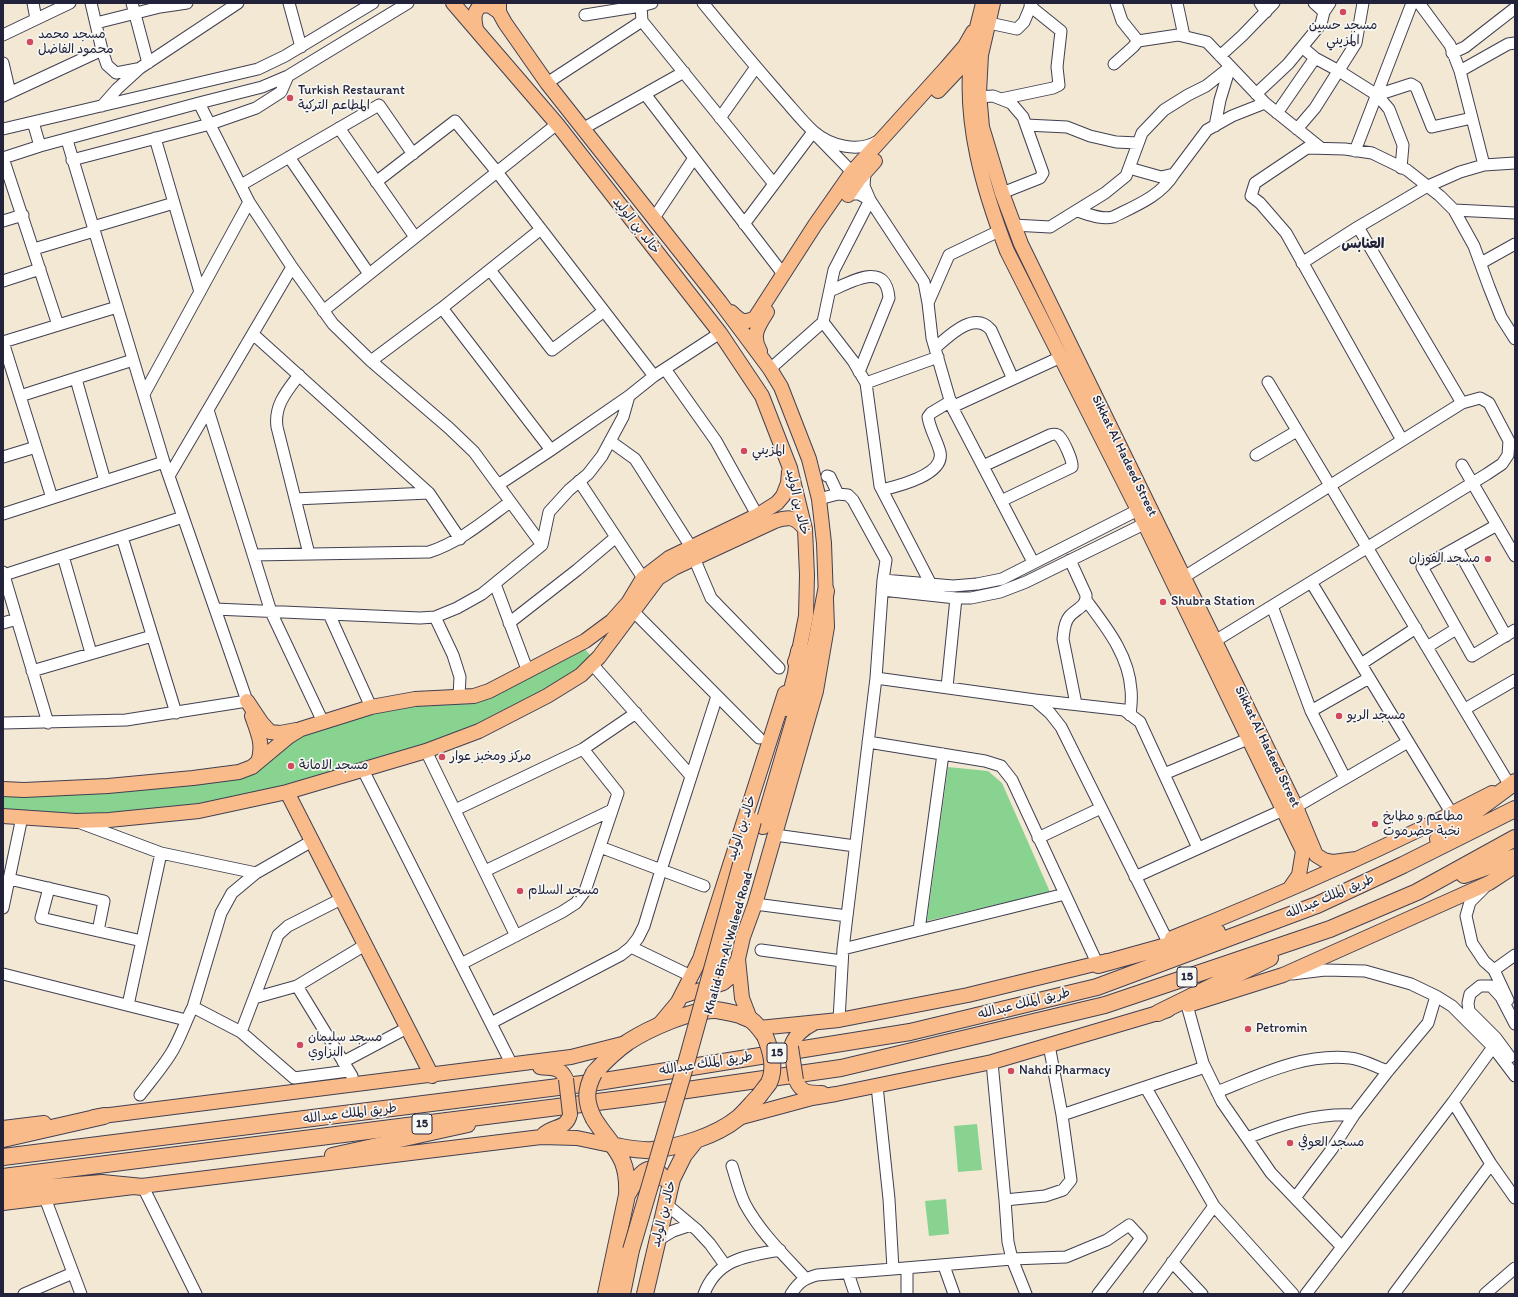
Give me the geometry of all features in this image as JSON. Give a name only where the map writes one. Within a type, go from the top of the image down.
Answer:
[{"type":"highway","name":"Khalid Bin Al Waleed Road","points":[[622,1294],[635,1252],[687,1060],[763,827],[804,690],[816,643],[826,591]]},
{"type":"highway","name":"Khalid Bin Al Waleed Road","points":[[763,827],[799,651]]},
{"type":"highway","points":[[1403,865],[1513,782]]},
{"type":"highway","name":"طريق الملك عبدالله","points":[[3,1157],[598,1082],[910,1032],[1097,987],[1317,905],[1403,865],[1515,809]]},
{"type":"highway","name":"طريق الملك عبدالله","points":[[3,1177],[645,1096],[842,1068],[1105,1005],[1330,929],[1417,892],[1515,838]]},
{"type":"highway","points":[[1417,892],[1515,857]]},
{"type":"highway","points":[[1098,965],[1317,905]]},
{"type":"highway","points":[[1158,1013],[1330,929]]},
{"type":"highway","name":"خالد بن الوليد","points":[[606,1294],[627,1195],[628,1180],[625,1165],[615,1146],[602,1132],[589,1108],[587,1096],[588,1084],[594,1073],[610,1056],[628,1042],[657,1026],[680,1018],[716,1010],[731,1012],[758,1028],[771,1050],[773,1066],[769,1083],[738,1118],[710,1134],[675,1146],[651,1150],[635,1150],[615,1146]]},
{"type":"highway","points":[[3,1139],[104,1116]]},
{"type":"highway","name":"خالد بن الوليد","points":[[645,1294],[672,1179],[684,1155],[696,1140]]},
{"type":"highway","points":[[627,1195],[640,1173],[652,1170],[659,1173],[665,1180],[667,1199]]},
{"type":"highway","points":[[3,1191],[102,1183],[143,1187]]},
{"type":"highway","name":"Khalid Bin Al Waleed Road","points":[[631,1294],[635,1252]]},
{"type":"main road","name":"خالد بن الوليد","points":[[453,3],[557,124],[720,333],[762,396],[790,468],[805,529],[808,576],[806,616],[799,651],[700,959],[682,996],[673,1010],[657,1026]]},
{"type":"main road","name":"Sikkat Al Hadeed Street","points":[[983,3],[983,25]]},
{"type":"main road","name":"Sikkat Al Hadeed Street","points":[[993,3],[983,25],[976,56],[972,127],[979,166],[999,231],[1007,250],[1138,510],[1248,739],[1290,809]]},
{"type":"main road","name":"خالد بن الوليد","points":[[476,28],[474,14],[480,6],[489,5],[499,8],[548,83],[720,302],[781,386],[810,459],[819,499],[824,542],[826,591]]},
{"type":"main road","points":[[720,302],[742,321],[748,322],[755,318],[783,274],[883,137],[983,25]]},
{"type":"main road","points":[[770,369],[758,348],[755,338],[756,331],[818,236],[848,194],[858,172],[943,86],[976,56]]},
{"type":"main road","points":[[943,86],[954,80],[959,81],[974,97]]},
{"type":"main road","name":"Sikkat Al Hadeed Street","points":[[974,97],[1002,193],[1024,251],[1215,641],[1307,849],[1324,860],[1333,862],[1356,859]]},
{"type":"main road","points":[[761,521],[783,496],[788,483],[790,468]]},
{"type":"main road","points":[[247,701],[261,722],[270,732],[280,733],[301,729],[370,707],[415,700],[474,696],[489,691],[528,672],[585,641],[612,621],[628,603],[643,578],[669,558],[692,553],[761,521],[786,518],[794,519],[805,529]]},
{"type":"main road","points":[[3,816],[76,821],[109,820],[199,811],[287,792],[426,752],[479,731],[547,696],[581,675],[600,657],[658,578],[674,568],[692,553]]},
{"type":"main road","points":[[247,701],[259,736],[262,751],[258,762]]},
{"type":"main road","points":[[3,789],[24,790],[103,786],[193,778],[239,772],[252,767],[301,729]]},
{"type":"main road","points":[[758,1028],[839,1020],[968,995],[1098,965],[1232,914],[1356,859],[1452,814],[1513,782]]},
{"type":"main road","points":[[287,792],[432,1076]]},
{"type":"main road","name":"خالد بن الوليد","points":[[758,1028],[742,998],[738,959],[742,937],[755,904],[763,827]]},
{"type":"main road","points":[[1290,888],[1299,875],[1307,849]]},
{"type":"main road","points":[[738,1118],[812,1098],[992,1062],[1187,1005],[1283,975],[1489,883],[1515,866]]},
{"type":"main road","points":[[682,996],[723,984],[729,978],[738,959]]},
{"type":"main road","points":[[816,1022],[802,1031],[791,1047],[796,1080],[800,1088],[808,1093],[836,1094]]},
{"type":"main road","points":[[7,1128],[528,1063],[571,1057],[628,1042]]},
{"type":"main road","points":[[528,1063],[537,1067],[557,1068],[563,1072],[566,1079],[570,1114],[568,1120],[564,1126],[548,1130],[541,1137]]},
{"type":"main road","points":[[250,1174],[532,1110]]},
{"type":"main road","points":[[3,1203],[250,1174],[541,1137],[577,1138],[615,1146]]},
{"type":"street","points":[[33,3],[36,19]]},
{"type":"street","points":[[3,36],[70,3]]},
{"type":"street","points":[[91,3],[107,65],[116,73],[129,72],[144,65]]},
{"type":"street","points":[[132,3],[144,65]]},
{"type":"street","points":[[96,23],[135,14],[160,5],[187,3]]},
{"type":"street","points":[[102,106],[117,88],[144,65],[238,3]]},
{"type":"street","points":[[289,3],[301,47]]},
{"type":"street","points":[[3,129],[258,68],[301,47],[373,3]]},
{"type":"street","points":[[58,325],[3,158],[40,146],[262,87],[288,76],[408,3]]},
{"type":"street","points":[[585,15],[652,3]]},
{"type":"street","points":[[703,3],[813,132],[858,172],[870,200],[924,282],[932,338],[952,404],[1033,562]]},
{"type":"street","points":[[1116,3],[1122,21],[1138,41]]},
{"type":"street","points":[[1177,3],[1184,36]]},
{"type":"street","points":[[1220,56],[1242,36],[1263,7],[1274,3]]},
{"type":"street","points":[[1256,94],[1288,64],[1321,24],[1327,7],[1314,3]]},
{"type":"street","points":[[1297,129],[1315,108],[1356,43],[1363,3]]},
{"type":"street","points":[[1356,151],[1412,3]]},
{"type":"street","points":[[1419,3],[1450,45],[1460,71],[1484,165]]},
{"type":"street","points":[[983,25],[1018,29],[1024,22],[1031,5],[1060,31],[1057,67],[1059,85],[1053,88],[1001,99]]},
{"type":"street","points":[[641,6],[642,21],[774,184]]},
{"type":"street","points":[[1452,52],[1465,47],[1515,8]]},
{"type":"street","points":[[548,83],[642,21]]},
{"type":"street","points":[[1114,64],[1138,41],[1178,35],[1207,42],[1265,103],[1321,148]]},
{"type":"street","points":[[1460,71],[1508,44],[1515,43]]},
{"type":"street","points":[[1302,47],[1315,58],[1377,95],[1389,109],[1403,145],[1401,168]]},
{"type":"street","points":[[3,63],[6,95],[102,50]]},
{"type":"street","points":[[1277,113],[1315,58]]},
{"type":"street","points":[[720,118],[756,67]]},
{"type":"street","points":[[1216,126],[1220,100],[1230,67]]},
{"type":"street","points":[[1013,225],[1050,227],[1105,193],[1126,176],[1142,133],[1164,110],[1206,86],[1230,67]]},
{"type":"street","points":[[584,128],[684,72]]},
{"type":"street","points":[[72,160],[210,124],[256,108],[281,92],[288,76]]},
{"type":"street","points":[[1377,95],[1411,84],[1416,87],[1432,127],[1472,118]]},
{"type":"street","points":[[645,94],[783,274]]},
{"type":"street","points":[[974,97],[993,96],[1001,99],[1011,103],[1024,117],[1043,173],[1040,178],[1002,193]]},
{"type":"street","points":[[199,103],[249,202],[292,267],[333,324],[474,452],[542,545]]},
{"type":"street","points":[[1077,211],[1098,217],[1108,218],[1153,196],[1169,181],[1207,130],[1232,116],[1265,103]]},
{"type":"street","points":[[241,185],[379,105],[413,154]]},
{"type":"street","points":[[376,182],[455,121],[497,172],[654,376]]},
{"type":"street","points":[[33,122],[40,146]]},
{"type":"street","points":[[323,311],[557,124]]},
{"type":"street","points":[[1026,125],[1067,127],[1090,136],[1116,142],[1138,143]]},
{"type":"street","points":[[339,128],[416,237]]},
{"type":"street","points":[[813,132],[826,140],[841,146],[856,148],[870,146],[883,137]]},
{"type":"street","points":[[744,224],[813,132]]},
{"type":"street","points":[[155,138],[200,292]]},
{"type":"street","points":[[3,723],[126,720],[247,701],[164,462],[67,140]]},
{"type":"street","points":[[1402,440],[1286,233],[1260,203],[1251,196],[1255,183],[1307,148],[1356,151],[1372,154],[1407,170],[1440,196],[1454,210],[1474,246],[1501,317],[1511,325],[1515,339]]},
{"type":"street","points":[[290,157],[369,274]]},
{"type":"street","points":[[654,218],[694,158]]},
{"type":"street","points":[[1302,263],[1426,186],[1460,172],[1484,165],[1515,163]]},
{"type":"street","points":[[1129,168],[1161,177],[1174,174]]},
{"type":"street","points":[[848,194],[859,194],[870,200]]},
{"type":"street","points":[[770,369],[823,322],[834,270],[870,200]]},
{"type":"street","points":[[144,394],[249,202]]},
{"type":"street","points":[[34,249],[93,228],[174,203]]},
{"type":"street","points":[[1454,210],[1515,213]]},
{"type":"street","points":[[3,221],[23,215]]},
{"type":"street","points":[[1358,227],[1462,403]]},
{"type":"street","points":[[371,360],[442,308],[541,229]]},
{"type":"street","points":[[928,303],[948,255],[999,231]]},
{"type":"street","points":[[1481,263],[1515,244]]},
{"type":"street","points":[[169,476],[292,267]]},
{"type":"street","points":[[3,281],[40,270]]},
{"type":"street","points":[[490,270],[552,350],[604,311]]},
{"type":"street","points":[[830,291],[859,278],[871,276],[881,280],[888,288],[888,298],[859,372]]},
{"type":"street","points":[[52,498],[3,342],[117,307]]},
{"type":"street","points":[[442,308],[551,450]]},
{"type":"street","points":[[823,322],[866,383],[880,486],[937,596]]},
{"type":"street","points":[[866,383],[936,353],[958,329],[976,323],[986,324],[991,330],[1013,379]]},
{"type":"street","points":[[498,484],[551,450],[629,396],[654,376],[720,333]]},
{"type":"street","points":[[253,334],[429,493],[460,539]]},
{"type":"street","points":[[882,490],[907,483],[923,476],[937,466],[941,454],[929,423],[928,417],[931,413],[1013,379],[1061,357]]},
{"type":"street","points":[[20,396],[133,360]]},
{"type":"street","points":[[665,369],[716,441],[761,521]]},
{"type":"street","points":[[299,375],[284,394],[277,409],[276,419],[309,554]]},
{"type":"street","points":[[76,379],[105,481]]},
{"type":"street","points":[[1268,382],[1427,647],[1465,709],[1513,782]]},
{"type":"street","points":[[215,609],[396,617],[435,616],[457,608],[482,594],[542,545],[550,512],[569,490],[588,474],[598,462],[623,417],[629,396]]},
{"type":"street","points":[[1184,577],[1462,403],[1480,398],[1489,403],[1499,424],[1510,441],[1508,455],[1502,464],[1215,641]]},
{"type":"street","points":[[208,410],[271,612],[322,722]]},
{"type":"street","points":[[1256,455],[1297,431]]},
{"type":"street","points":[[983,466],[1050,435],[1055,434],[1060,437],[1071,460],[1072,467],[1001,500]]},
{"type":"street","points":[[610,441],[635,460],[692,553],[711,598],[779,668]]},
{"type":"street","points":[[3,457],[36,447]]},
{"type":"street","points":[[3,514],[164,462]]},
{"type":"street","points":[[1462,465],[1515,556]]},
{"type":"street","points":[[827,476],[830,477],[838,494]]},
{"type":"street","points":[[579,481],[643,578]]},
{"type":"street","points":[[295,499],[429,493]]},
{"type":"street","points":[[819,499],[838,494],[848,494],[853,500],[886,560],[876,678],[842,955],[839,1020]]},
{"type":"street","points":[[253,555],[429,552],[442,548],[460,539],[510,502]]},
{"type":"street","points":[[883,585],[931,584],[953,586],[977,584],[1002,579],[1138,510]]},
{"type":"street","points":[[48,723],[4,574],[183,516]]},
{"type":"street","points":[[883,585],[937,596],[956,598],[971,598],[1000,592],[1026,582],[1144,524]]},
{"type":"street","points":[[1457,548],[1510,633],[1472,656],[1422,567],[1497,526]]},
{"type":"street","points":[[122,537],[176,713]]},
{"type":"street","points":[[509,623],[577,570],[616,537]]},
{"type":"street","points":[[63,556],[91,653]]},
{"type":"street","points":[[1070,560],[1086,595],[1086,600],[1111,634],[1125,662],[1131,690],[1130,715]]},
{"type":"street","points":[[1311,582],[1452,814]]},
{"type":"street","points":[[495,584],[528,672]]},
{"type":"street","points":[[947,687],[956,598]]},
{"type":"street","points":[[1076,704],[1063,639],[1064,629],[1068,618],[1084,604],[1086,600]]},
{"type":"street","points":[[1272,606],[1312,711],[1345,778]]},
{"type":"street","points":[[634,612],[759,738]]},
{"type":"street","points":[[329,614],[370,707]]},
{"type":"street","points":[[435,616],[453,655],[460,677],[459,696]]},
{"type":"street","points":[[3,623],[17,619]]},
{"type":"street","points":[[1361,664],[1416,628]]},
{"type":"street","points":[[1427,647],[1456,629]]},
{"type":"street","points":[[32,671],[152,636]]},
{"type":"street","points":[[592,664],[691,776]]},
{"type":"street","points":[[876,678],[1035,700],[1124,710],[1140,722],[1198,848]]},
{"type":"street","points":[[1312,711],[1369,678]]},
{"type":"street","points":[[1465,709],[1515,680]]},
{"type":"street","points":[[491,1023],[621,955],[631,947],[638,938],[644,926],[717,696]]},
{"type":"street","points":[[1035,700],[1050,713],[1061,727],[1166,940]]},
{"type":"street","points":[[455,810],[583,749],[636,713]]},
{"type":"street","points":[[1164,774],[1248,739]]},
{"type":"street","points":[[868,742],[984,761],[1001,766],[1012,780],[1098,965]]},
{"type":"street","points":[[1135,877],[1198,848],[1290,809],[1408,742]]},
{"type":"street","points":[[461,964],[562,912],[576,903],[585,890],[618,793],[583,749]]},
{"type":"street","points":[[426,752],[516,936]]},
{"type":"street","points":[[919,930],[943,754]]},
{"type":"street","points":[[363,770],[512,1065]]},
{"type":"street","points":[[1038,838],[1101,808]]},
{"type":"street","points":[[485,871],[612,810]]},
{"type":"street","points":[[3,908],[22,817]]},
{"type":"street","points":[[76,821],[161,853],[256,873]]},
{"type":"street","points":[[763,827],[855,846]]},
{"type":"street","points":[[140,1095],[171,1054],[180,1037],[186,1020],[193,1007],[221,913],[232,893],[256,873],[312,841]]},
{"type":"street","points":[[600,847],[704,886]]},
{"type":"street","points":[[128,1006],[161,853]]},
{"type":"street","points":[[9,879],[104,901],[98,931]]},
{"type":"street","points":[[1489,883],[1470,902],[1466,916],[1472,943],[1484,961],[1494,970],[1515,1016]]},
{"type":"street","points":[[48,888],[42,918],[142,941]]},
{"type":"street","points":[[761,950],[842,955],[919,930],[1065,894]]},
{"type":"street","points":[[241,1032],[278,935],[288,926],[341,899]]},
{"type":"street","points":[[755,904],[847,916]]},
{"type":"street","points":[[254,998],[297,986],[365,945]]},
{"type":"street","points":[[631,947],[691,976]]},
{"type":"street","points":[[1494,970],[1515,955]]},
{"type":"street","points":[[1283,975],[1325,970],[1366,971],[1411,984],[1436,996],[1452,1006],[1493,1047],[1515,1076]]},
{"type":"street","points":[[3,974],[186,1020]]},
{"type":"street","points":[[297,986],[356,1084]]},
{"type":"street","points":[[1515,1024],[1501,997],[1491,986],[1480,986],[1470,994],[1468,1003],[1469,1011],[1496,1038],[1515,1066]]},
{"type":"street","points":[[1295,1198],[1332,1149],[1354,1115],[1428,1023],[1436,996]]},
{"type":"street","points":[[1187,1005],[1205,1067],[1222,1102],[1271,1173],[1342,1247]]},
{"type":"street","points":[[193,1007],[241,1032],[294,1078],[346,1066],[407,1028]]},
{"type":"street","points":[[1005,1200],[1045,1196],[1063,1190],[1071,1180],[1062,1115],[1049,1045]]},
{"type":"street","points":[[1306,1294],[1453,1102],[1493,1047]]},
{"type":"street","points":[[1217,1092],[1284,1065],[1325,1057],[1352,1058],[1388,1071]]},
{"type":"street","points":[[992,1062],[1008,1242],[1012,1259],[1026,1294]]},
{"type":"street","points":[[1062,1115],[1205,1067]]},
{"type":"street","points":[[878,1086],[890,1199],[893,1269]]},
{"type":"street","points":[[1146,1088],[1214,1206],[1293,1294]]},
{"type":"street","points":[[1453,1102],[1491,1164],[1515,1198]]},
{"type":"street","points":[[1247,1138],[1276,1126],[1312,1117],[1339,1114],[1354,1115]]},
{"type":"street","points":[[1394,1294],[1491,1164]]},
{"type":"street","points":[[732,1166],[745,1203],[754,1217],[780,1250],[805,1278]]},
{"type":"street","points":[[143,1187],[196,1294]]},
{"type":"street","points":[[45,1198],[81,1294]]},
{"type":"street","points":[[667,1199],[710,1244],[725,1265]]},
{"type":"street","points":[[1149,1294],[1214,1206]]},
{"type":"street","points":[[658,1240],[673,1231],[691,1225]]},
{"type":"street","points":[[791,1294],[797,1285],[805,1278],[817,1275],[944,1266],[1012,1259],[1066,1257],[1107,1240],[1129,1225],[1141,1238],[1098,1294]]},
{"type":"street","points":[[706,1293],[712,1277],[725,1265],[754,1254],[780,1250]]},
{"type":"street","points":[[1172,1262],[1202,1294]]},
{"type":"street","points":[[944,1266],[954,1294]]},
{"type":"street","points":[[907,1268],[907,1294]]},
{"type":"street","points":[[1485,1294],[1515,1268]]},
{"type":"street","points":[[24,1294],[73,1273]]},
{"type":"street","points":[[848,1273],[855,1294]]},
{"type":"green space","points":[[581,645],[592,657],[557,684],[473,726],[407,752],[336,774],[207,802],[145,810],[92,814],[3,813],[3,793],[91,793],[143,790],[204,782],[255,771],[296,737],[382,710],[468,697]]},
{"type":"green space","points":[[948,767],[988,771],[1002,783],[1050,892],[927,921]]},
{"type":"green space","points":[[977,1124],[982,1170],[958,1172],[954,1126]]},
{"type":"green space","points":[[946,1199],[949,1234],[929,1236],[925,1201]]},
{"type":"place","name":"مسجد حسين المزيني","points":[[1343,12]]},
{"type":"place","name":"مسجد محمد محمود الفاضل","points":[[30,42]]},
{"type":"place","name":"Turkish Restaurant المطاعم التركية","points":[[290,98]]},
{"type":"place","name":"المزيني","points":[[744,451]]},
{"type":"place","name":"مسجد الفوزان","points":[[1488,559]]},
{"type":"place","name":"Shubra Station","points":[[1163,602]]},
{"type":"place","name":"مسجد الريو","points":[[1339,716]]},
{"type":"place","name":"مركز ومخبز عوار","points":[[442,757]]},
{"type":"place","name":"مسجد الامانة","points":[[291,766]]},
{"type":"place","name":"مطاعم و مطابخ نخبة حضرموت","points":[[1375,824]]},
{"type":"place","name":"مسجد السلام","points":[[520,891]]},
{"type":"place","name":"Petromin","points":[[1248,1029]]},
{"type":"place","name":"مسجد سليمان النزاوي","points":[[300,1045]]},
{"type":"place","name":"Nahdi Pharmacy","points":[[1011,1071]]},
{"type":"place","name":"مسجد العوفي","points":[[1290,1143]]},
{"type":"district","name":"العنابس","points":[[1363,244]]}]
